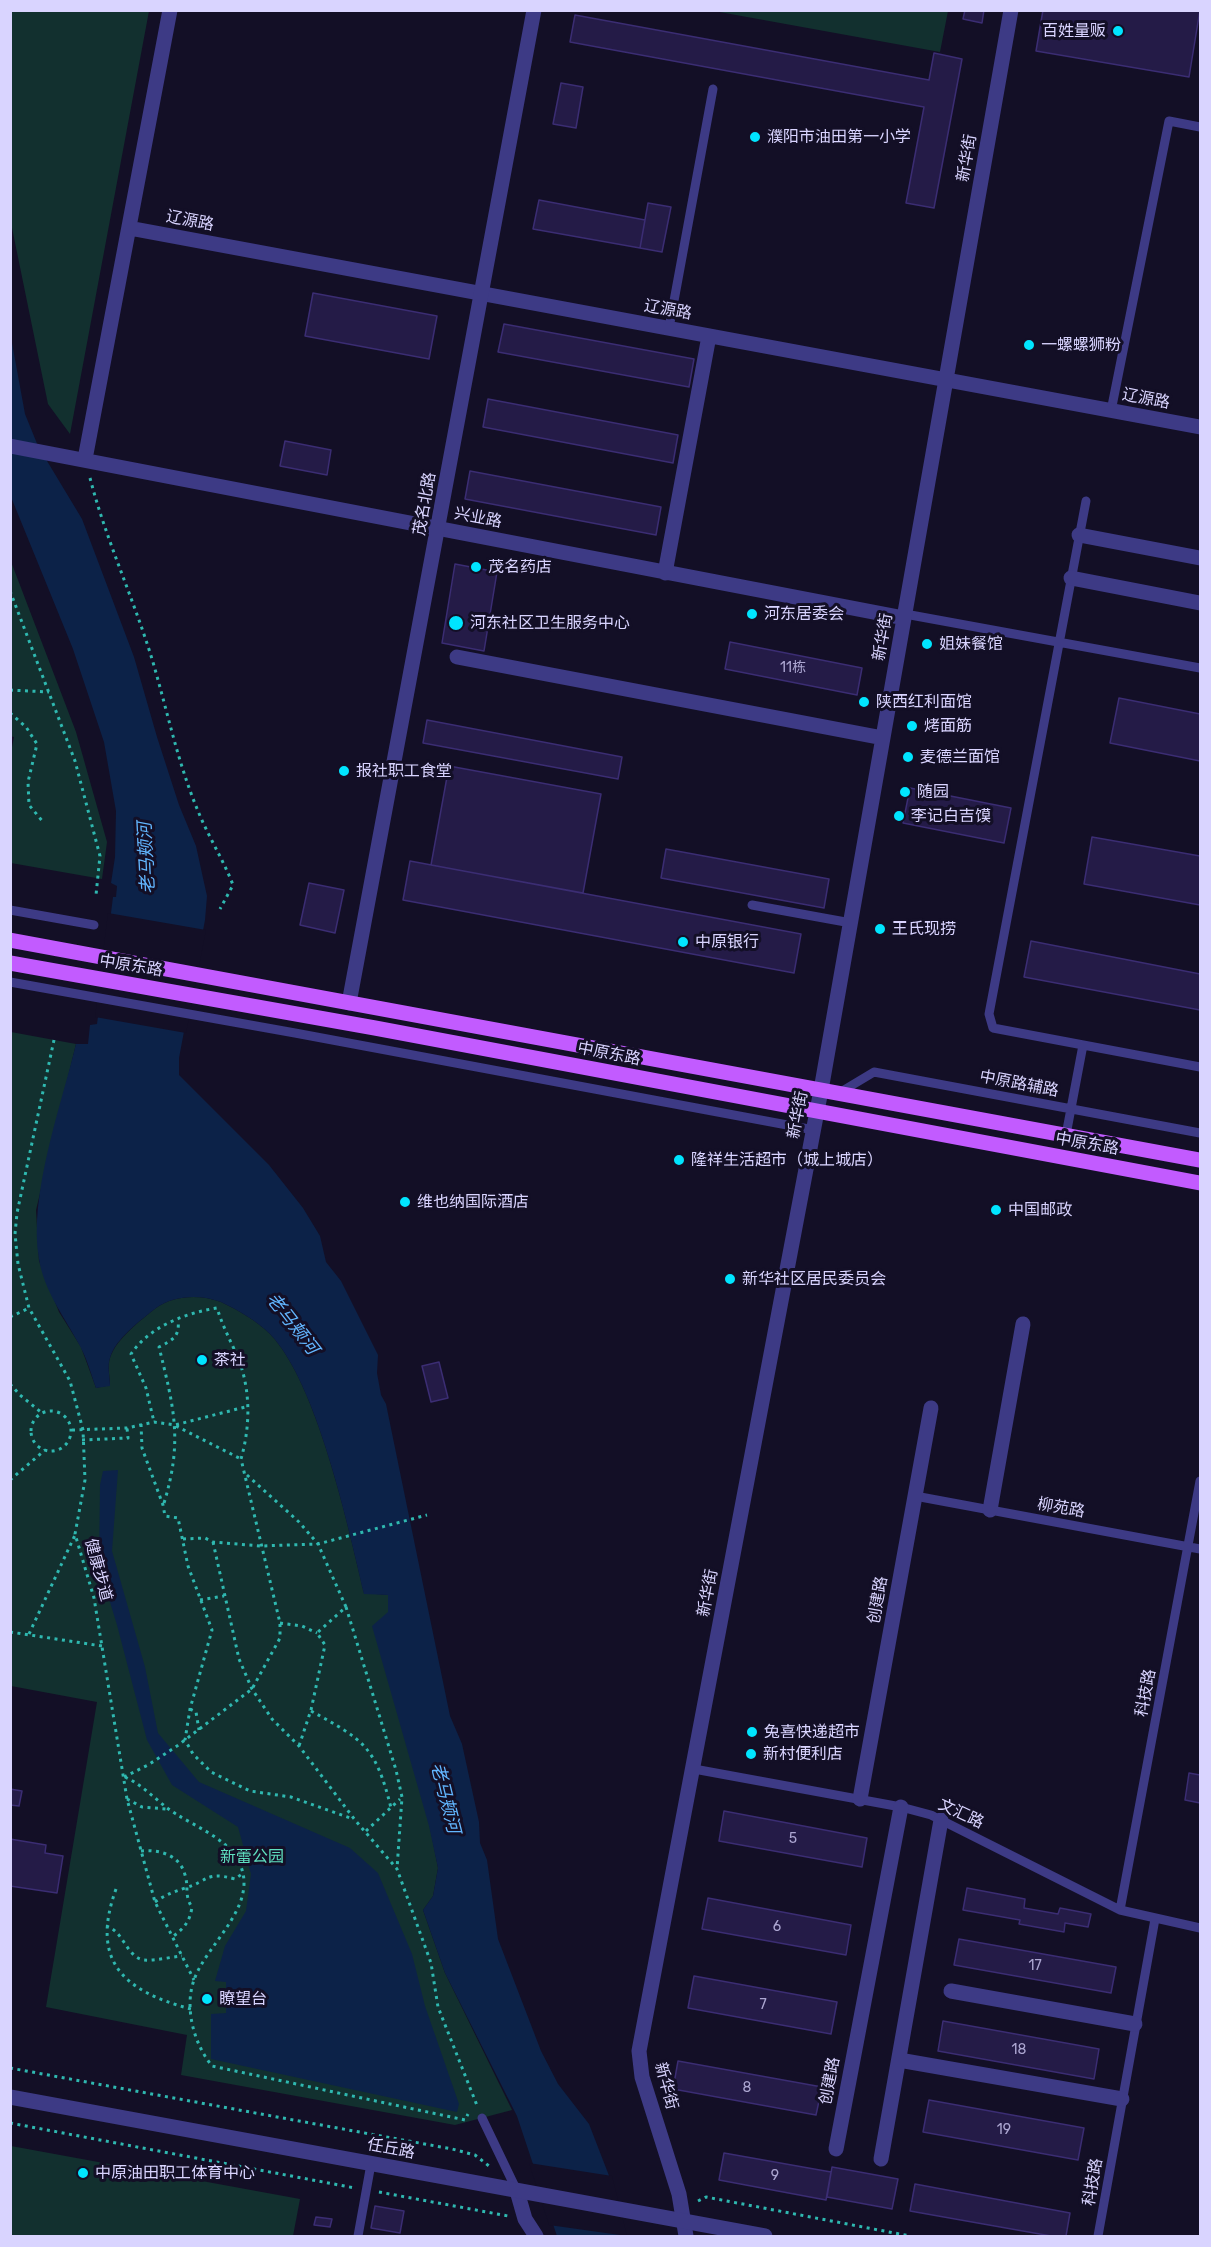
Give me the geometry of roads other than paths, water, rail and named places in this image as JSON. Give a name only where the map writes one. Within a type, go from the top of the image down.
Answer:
[{"type":"main road","name":"中原东路","points":[[10,940],[1200,1160]]},
{"type":"main road","name":"中原东路","points":[[10,963],[200,996],[1200,1183]]},
{"type":"street","points":[[85,459],[170,10]]},
{"type":"street","name":"茂名北路","points":[[349,1003],[534,10]]},
{"type":"street","name":"新华街","points":[[685,2229],[679,2194],[642,2077],[639,2050],[814,1130],[1011,10]]},
{"type":"street","name":"辽源路","points":[[129,228],[1200,428]]},
{"type":"street","points":[[665,573],[710,336]]},
{"type":"street","name":"兴业路","points":[[10,446],[665,573],[905,616]]},
{"type":"street","points":[[1079,535],[1200,558]]},
{"type":"street","points":[[1071,578],[1200,603]]},
{"type":"street","points":[[457,657],[883,738]]},
{"type":"street","points":[[990,1510],[1023,1324]]},
{"type":"street","name":"创建路","points":[[860,1799],[931,1408]]},
{"type":"street","name":"创建路","points":[[836,2149],[901,1807]]},
{"type":"street","points":[[881,2159],[941,1820]]},
{"type":"street","points":[[951,1991],[1135,2024]]},
{"type":"street","points":[[899,2060],[1122,2099]]},
{"type":"street","name":"任丘路","points":[[10,2097],[628,2211],[685,2229],[765,2236]]},
{"type":"street","points":[[523,2192],[525,2219],[536,2236]]},
{"type":"lane","points":[[669,328],[713,89]]},
{"type":"lane","points":[[1112,411],[1169,121],[1200,127]]},
{"type":"lane","points":[[1086,501],[989,1014],[993,1028],[1200,1067]]},
{"type":"lane","points":[[905,616],[1200,668]]},
{"type":"lane","points":[[752,905],[851,923]]},
{"type":"lane","points":[[10,910],[94,924]]},
{"type":"lane","points":[[10,982],[814,1130]]},
{"type":"lane","points":[[1066,1135],[1083,1045]]},
{"type":"lane","name":"中原路辅路","points":[[838,1093],[874,1072],[1200,1133]]},
{"type":"lane","name":"科技路","points":[[1120,1911],[1200,1481]]},
{"type":"lane","name":"柳苑路","points":[[915,1496],[1200,1549]]},
{"type":"lane","name":"文汇路","points":[[694,1769],[901,1807],[941,1820],[1120,1911],[1200,1928]]},
{"type":"lane","name":"科技路","points":[[1098,2236],[1155,1919]]},
{"type":"lane","points":[[482,2118],[523,2192]]},
{"type":"lane","points":[[358,2236],[371,2164]]},
{"type":"water","name":"老马颊河","points":[[10,332],[25,414],[38,446],[82,519],[134,657],[179,805],[196,846],[207,896],[205,920],[179,1058],[179,1075],[269,1165],[303,1208],[320,1236],[326,1262],[341,1281],[378,1355],[377,1373],[381,1395],[386,1404],[450,1716],[462,1744],[479,1822],[480,1843],[487,1860],[498,1939],[541,2051],[558,2084],[589,2124],[613,2186],[624,2236],[557,2236],[517,2116],[445,1973],[423,1910],[433,1896],[438,1868],[429,1826],[372,1626],[388,1612],[388,1595],[364,1594],[329,1457],[302,1386],[287,1356],[265,1329],[221,1302],[196,1297],[179,1298],[156,1308],[123,1337],[109,1361],[110,1386],[96,1388],[87,1361],[45,1282],[39,1259],[37,1234],[42,1180],[76,1044],[88,1044],[90,1025],[97,1024],[113,897],[116,897],[117,886],[111,883],[115,857],[116,811],[104,742],[73,649],[11,497]]},
{"type":"water","points":[[118,1470],[112,1551],[145,1667],[158,1733],[199,1782],[350,1848],[378,1873],[412,1954],[425,2006],[459,2104],[457,2112],[211,2059],[211,2014],[226,2013],[226,1982],[215,1981],[225,1946],[246,1911],[251,1874],[238,1827],[172,1785],[147,1740],[99,1566],[100,1485],[103,1471]]},
{"type":"place","name":"百姓量贩","points":[[1118,31]]},
{"type":"place","name":"濮阳市油田第一小学","points":[[755,137]]},
{"type":"place","name":"一螺螺狮粉","points":[[1029,345]]},
{"type":"place","name":"茂名药店","points":[[476,567]]},
{"type":"place","name":"河东居委会","points":[[752,614]]},
{"type":"place","name":"河东社区卫生服务中心","points":[[456,623]]},
{"type":"place","name":"姐妹餐馆","points":[[927,644]]},
{"type":"place","name":"陕西红利面馆","points":[[864,702]]},
{"type":"place","name":"烤面筋","points":[[912,726]]},
{"type":"place","name":"麦德兰面馆","points":[[908,757]]},
{"type":"place","name":"报社职工食堂","points":[[344,771]]},
{"type":"place","name":"随园","points":[[905,792]]},
{"type":"place","name":"李记白吉馍","points":[[899,816]]},
{"type":"place","name":"王氏现捞","points":[[880,929]]},
{"type":"place","name":"中原银行","points":[[683,942]]},
{"type":"place","name":"隆祥生活超市（城上城店）","points":[[679,1160]]},
{"type":"place","name":"维也纳国际酒店","points":[[405,1202]]},
{"type":"place","name":"中国邮政","points":[[996,1210]]},
{"type":"place","name":"新华社区居民委员会","points":[[730,1279]]},
{"type":"place","name":"茶社","points":[[202,1360]]},
{"type":"place","name":"兔喜快递超市","points":[[752,1732]]},
{"type":"place","name":"新村便利店","points":[[751,1754]]},
{"type":"place","name":"瞭望台","points":[[207,1999]]},
{"type":"place","name":"中原油田职工体育中心","points":[[83,2173]]},
{"type":"park label","name":"新蕾公园","points":[[252,1857]]}]
